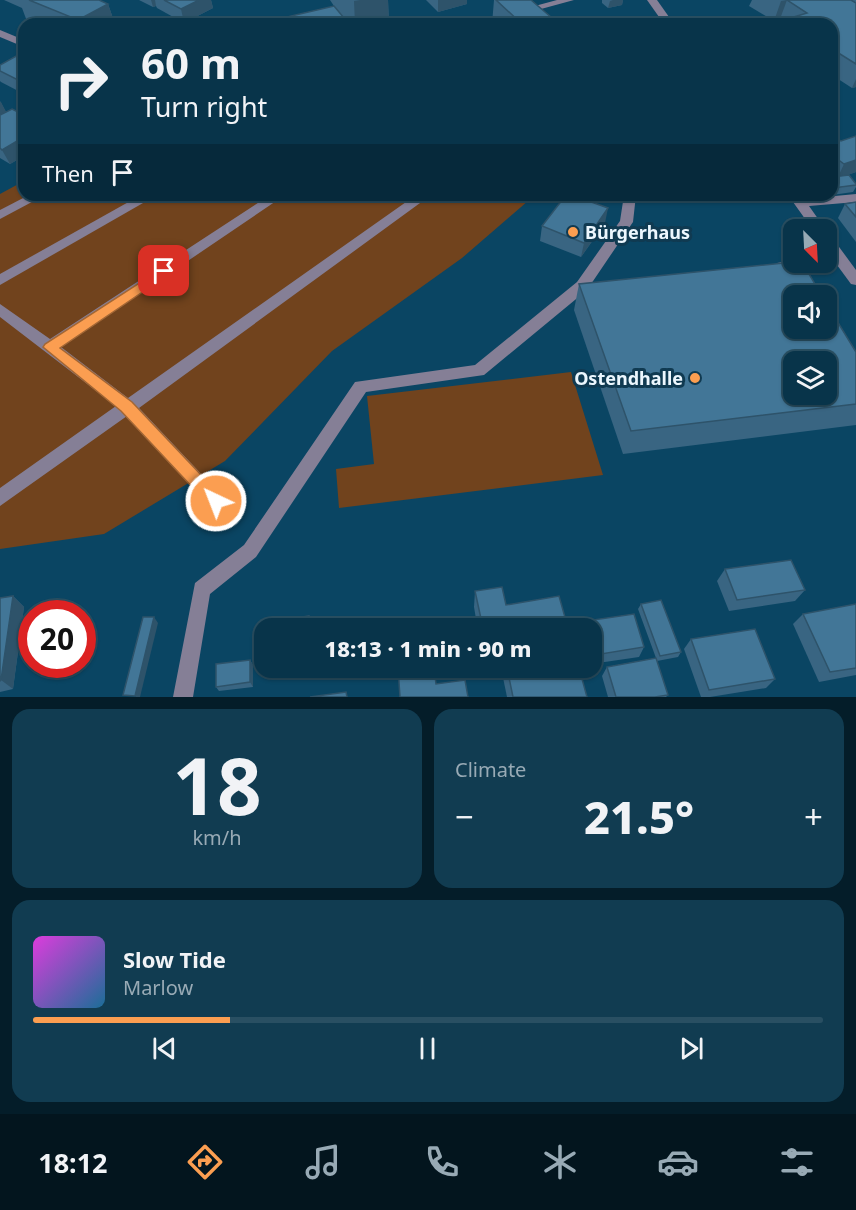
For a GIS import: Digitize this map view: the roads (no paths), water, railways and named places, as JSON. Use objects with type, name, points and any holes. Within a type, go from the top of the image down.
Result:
[{"type":"street","points":[[498,18],[569,0]]},
{"type":"street","points":[[652,0],[665,18]]},
{"type":"street","points":[[0,33],[18,41]]},
{"type":"street","points":[[838,198],[856,198]]},
{"type":"street","points":[[0,215],[27,201]]},
{"type":"street","points":[[0,280],[140,201]]},
{"type":"street","points":[[50,347],[270,201]]},
{"type":"street","points":[[0,498],[417,201]]},
{"type":"street","points":[[183,697],[202,589],[250,551],[361,386],[479,371],[582,286],[626,222],[629,201]]},
{"type":"street","points":[[798,201],[812,219]]},
{"type":"street","points":[[837,253],[856,280]]},
{"type":"street","points":[[837,260],[842,260]]},
{"type":"street","points":[[768,267],[783,265]]},
{"type":"street","points":[[582,286],[605,283]]},
{"type":"street","points":[[0,309],[127,406],[216,501]]},
{"type":"place","name":"Bürgerhaus","points":[[573,232]]},
{"type":"place","name":"Ostendhalle","points":[[695,378]]}]
